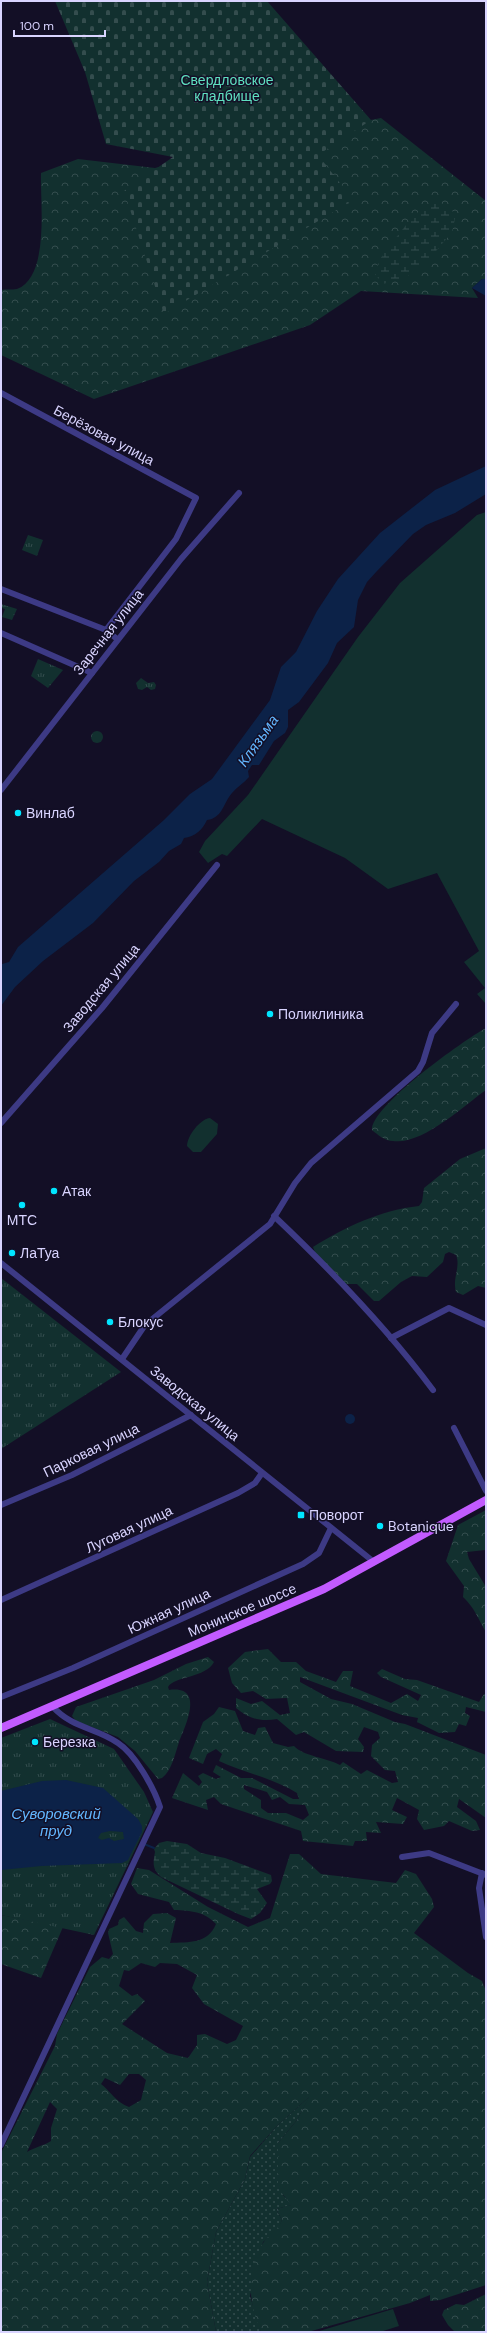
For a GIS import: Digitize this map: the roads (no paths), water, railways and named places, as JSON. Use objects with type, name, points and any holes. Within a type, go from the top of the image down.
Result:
[{"type":"main road","name":"Монинское шоссе","points":[[1,1728],[324,1589],[486,1500]]},
{"type":"street","name":"Берёзовая улица","points":[[1,393],[196,498],[176,539],[106,630]]},
{"type":"street","name":"Заречная улица","points":[[1,790],[117,639],[186,553],[239,493]]},
{"type":"street","points":[[1,589],[106,630],[117,639]]},
{"type":"street","points":[[1,633],[34,646],[92,673]]},
{"type":"street","name":"Заводская улица","points":[[1,1123],[102,1008],[217,866]]},
{"type":"street","points":[[122,1359],[145,1325],[270,1224],[295,1183],[311,1163],[418,1071],[423,1062],[432,1033],[456,1004]]},
{"type":"street","points":[[274,1216],[302,1243],[391,1338],[433,1390]]},
{"type":"street","name":"Заводская улица","points":[[1,1263],[374,1562]]},
{"type":"street","points":[[391,1338],[449,1308],[486,1325]]},
{"type":"street","name":"Парковая улица","points":[[1,1505],[72,1475],[191,1415]]},
{"type":"street","points":[[454,1428],[486,1491]]},
{"type":"street","name":"Луговая улица","points":[[1,1600],[238,1493],[255,1483],[262,1473]]},
{"type":"street","name":"Южная улица","points":[[1,1697],[73,1668],[302,1564],[319,1554],[331,1528]]},
{"type":"street","points":[[1,2144],[160,1807],[148,1782],[129,1753],[119,1743],[67,1721],[52,1706]]},
{"type":"street","points":[[402,1857],[429,1853],[484,1874],[479,1888],[486,1937]]},
{"type":"water","points":[[482,279],[486,279],[486,296],[472,288]]},
{"type":"water","name":"Клязьма","points":[[486,466],[486,494],[455,513],[426,525],[413,534],[367,582],[358,600],[354,627],[337,643],[328,663],[299,702],[288,710],[288,727],[285,733],[274,741],[259,765],[252,765],[248,771],[249,777],[232,793],[220,813],[212,819],[207,820],[201,829],[195,834],[184,838],[181,844],[169,851],[159,862],[134,881],[93,923],[43,961],[15,987],[1,1006],[2,964],[9,962],[18,947],[164,820],[190,794],[212,779],[270,700],[281,667],[296,652],[317,611],[338,579],[380,533],[435,490]]},
{"type":"water","points":[[350,1414],[355,1419],[350,1424],[345,1419]]},
{"type":"water","name":"Суворовский пруд","points":[[66,1780],[103,1788],[138,1819],[142,1826],[142,1832],[128,1860],[122,1863],[41,1866],[1,1870],[1,1791],[42,1781]],"holes":[[[110,1831],[123,1832],[124,1839],[114,1841],[109,1838],[102,1840],[98,1838],[101,1833]]]},
{"type":"waterway","points":[[144,1844],[154,1848]]},
{"type":"place","name":"Винлаб","points":[[18,813]]},
{"type":"place","name":"Поликлиника","points":[[270,1014]]},
{"type":"place","name":"Атак","points":[[54,1191]]},
{"type":"place","name":"МТС","points":[[22,1205]]},
{"type":"place","name":"ЛаТуа","points":[[12,1253]]},
{"type":"place","name":"Блокус","points":[[110,1322]]},
{"type":"place","name":"Поворот","points":[[301,1515]]},
{"type":"place","name":"Botanique","points":[[380,1526]]},
{"type":"place","name":"Березка","points":[[35,1742]]},
{"type":"park label","name":"Свердловское кладбище","points":[[227,88]]}]
